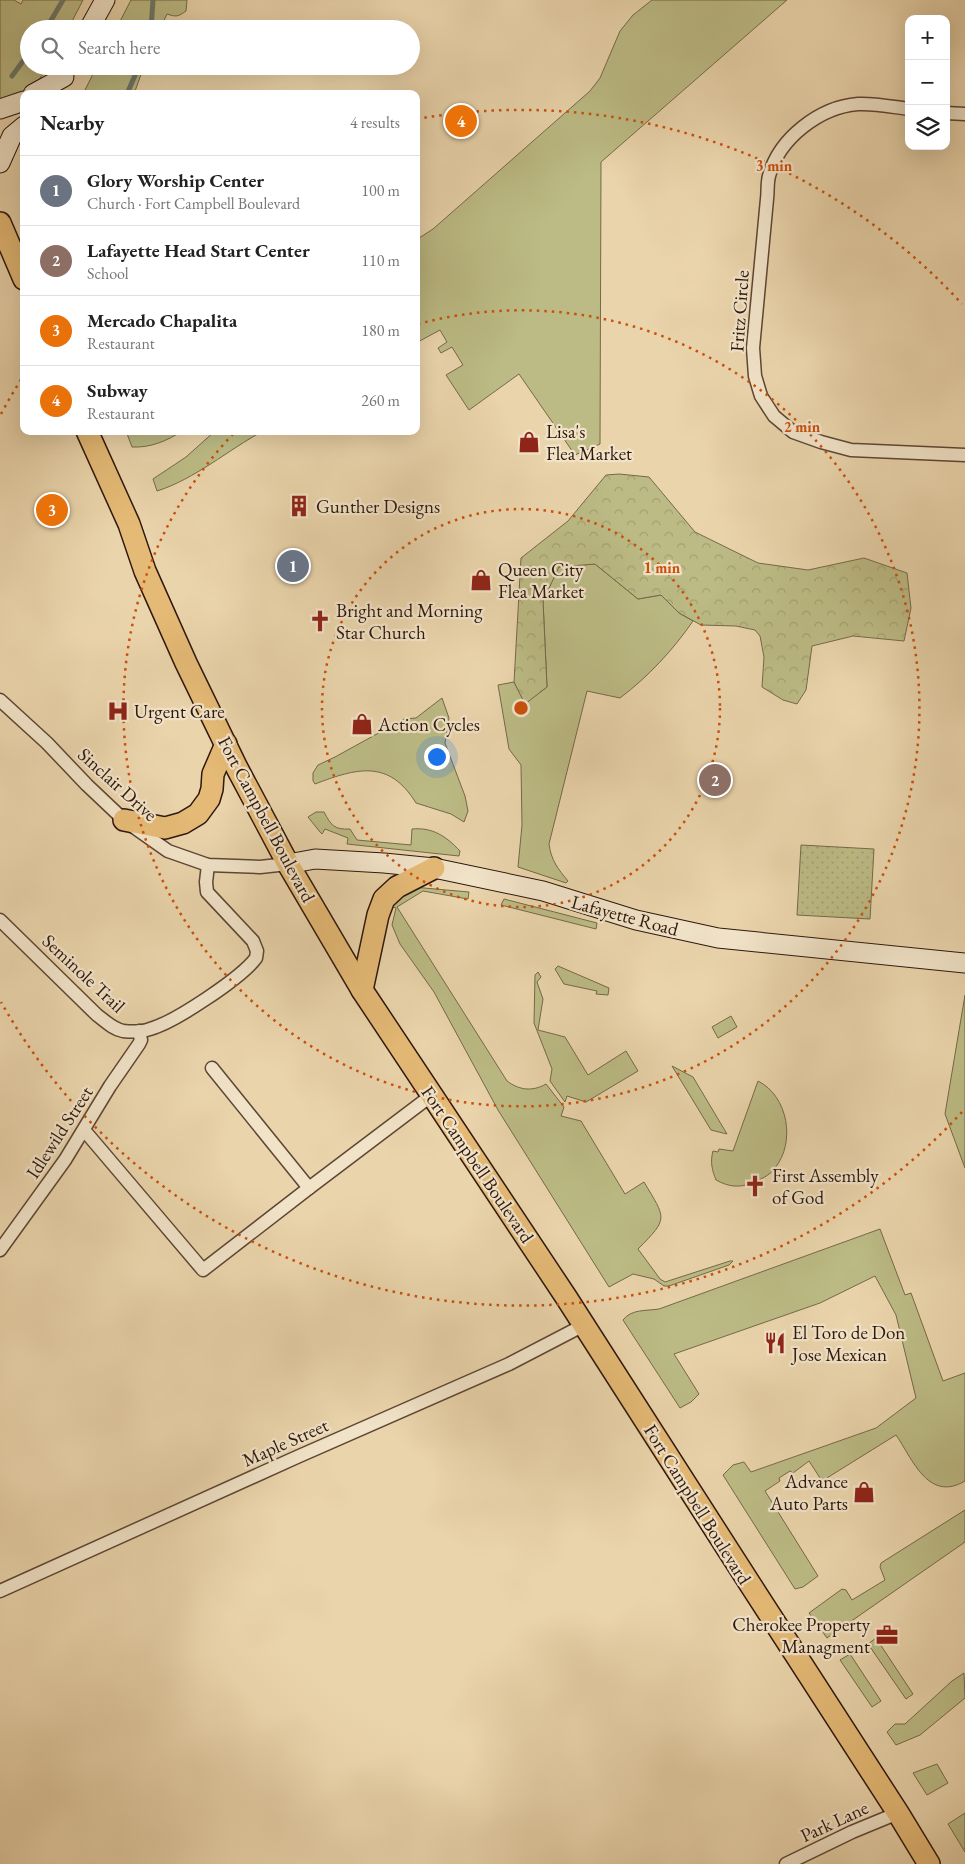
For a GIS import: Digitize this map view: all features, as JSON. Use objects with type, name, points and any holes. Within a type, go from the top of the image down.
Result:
[{"type":"highway","points":[[0,223],[20,270]]},
{"type":"highway","name":"Fort Campbell Boulevard","points":[[89,435],[129,524],[145,570],[182,655],[267,827],[362,990],[584,1325],[929,1864]]},
{"type":"highway","points":[[124,820],[165,828],[183,823],[198,814],[209,799],[213,774],[226,744]]},
{"type":"highway","points":[[362,990],[378,915],[384,899],[397,887],[434,868]]},
{"type":"main road","points":[[95,20],[105,0]]},
{"type":"main road","points":[[39,90],[62,75]]},
{"type":"main road","points":[[56,90],[65,75]]},
{"type":"main road","points":[[0,109],[20,102]]},
{"type":"main road","points":[[0,163],[12,136],[20,129]]},
{"type":"main road","name":"Lafayette Road","points":[[288,864],[314,859],[434,868],[543,892],[636,920],[718,938],[965,963]]},
{"type":"street","name":"Fritz Circle","points":[[905,109],[860,104],[827,111],[812,120],[801,130],[786,145],[777,159],[769,176],[753,348],[755,376],[761,396],[774,416],[793,432],[813,440],[851,450],[965,455]]},
{"type":"street","points":[[950,113],[965,114]]},
{"type":"street","name":"Sinclair Drive","points":[[0,700],[47,743],[87,786],[124,820],[168,851],[208,865],[260,867],[288,864]]},
{"type":"street","name":"Seminole Trail","points":[[0,920],[97,1015],[117,1029],[124,1031],[151,1029],[194,1006],[239,974],[256,958],[257,951],[253,941],[206,892],[208,865]]},
{"type":"street","name":"Idlewild Street","points":[[0,1250],[65,1160],[110,1086],[139,1044],[141,1040],[139,1031]]},
{"type":"street","points":[[212,1068],[309,1188]]},
{"type":"street","points":[[84,1130],[203,1270],[432,1095]]},
{"type":"street","name":"Maple Street","points":[[0,1591],[509,1364],[584,1325]]},
{"type":"street","name":"Park Lane","points":[[786,1864],[852,1832],[898,1813]]},
{"type":"green space","points":[[0,0],[14,0],[21,4],[23,0],[83,0],[73,20],[20,20],[20,75],[42,75],[29,90],[20,90],[20,95],[0,102]]},
{"type":"green space","points":[[131,0],[187,0],[186,11],[177,16],[167,14],[164,20],[121,20]]},
{"type":"green space","points":[[652,0],[787,0],[601,162],[600,444],[575,455],[519,374],[469,410],[446,375],[463,365],[452,347],[441,353],[438,348],[447,342],[440,330],[420,341],[420,237],[433,229],[590,91],[600,78],[620,31],[633,15]]},
{"type":"green space","points":[[92,75],[141,75],[135,90],[85,90]]},
{"type":"green space","points":[[128,435],[175,435],[158,443],[132,447]]},
{"type":"green space","points":[[211,435],[256,435],[198,472],[157,491],[153,479],[186,457]]},
{"type":"green space","points":[[619,474],[649,477],[695,532],[758,563],[808,570],[864,558],[907,573],[911,608],[904,641],[853,636],[812,646],[806,690],[797,704],[783,700],[762,687],[764,657],[760,636],[755,630],[736,626],[701,625],[679,613],[661,595],[638,599],[595,564],[559,567],[543,601],[547,687],[525,704],[514,682],[521,558],[568,521],[606,475]]},
{"type":"green space","points":[[595,564],[638,599],[661,595],[679,613],[693,621],[659,662],[620,698],[587,691],[549,844],[551,855],[568,881],[566,883],[518,867],[522,825],[521,765],[509,749],[498,685],[514,682],[525,703],[547,687],[543,601],[558,567]]},
{"type":"green space","points":[[442,698],[449,718],[445,743],[465,796],[468,811],[464,822],[451,814],[416,803],[406,789],[395,779],[383,773],[358,771],[315,784],[313,781],[313,773],[318,765],[404,719],[416,718]]},
{"type":"green space","points":[[316,812],[324,812],[331,823],[340,829],[350,829],[357,840],[411,845],[412,829],[426,829],[444,837],[455,846],[460,851],[459,856],[347,844],[348,838],[325,829],[322,834],[320,832],[308,817]]},
{"type":"green space","points":[[801,845],[874,849],[870,919],[797,915]]},
{"type":"green space","points":[[413,887],[469,892],[468,899],[423,891],[397,907],[507,1081],[526,1089],[541,1087],[546,1084],[564,1107],[561,1116],[581,1121],[625,1194],[644,1182],[657,1204],[661,1218],[655,1231],[638,1249],[660,1279],[665,1282],[733,1261],[729,1265],[669,1286],[664,1286],[654,1279],[633,1274],[609,1287],[498,1110],[434,992],[400,944],[392,925],[396,908],[390,906]]},
{"type":"green space","points":[[504,899],[597,923],[596,929],[501,905]]},
{"type":"green space","points":[[558,966],[609,988],[608,995],[596,994],[597,991],[564,984],[555,969]]},
{"type":"green space","points":[[538,972],[541,977],[537,982],[543,999],[538,1030],[565,1037],[588,1075],[626,1051],[638,1071],[586,1102],[567,1096],[565,1102],[550,1081],[552,1069],[534,1023],[535,975]]},
{"type":"green space","points":[[965,995],[965,1168],[945,1114]]},
{"type":"green space","points":[[731,1016],[737,1027],[718,1038],[712,1027]]},
{"type":"green space","points":[[672,1066],[693,1077],[727,1134],[711,1130]]},
{"type":"green space","points":[[758,1081],[776,1097],[786,1120],[787,1133],[782,1157],[773,1171],[762,1179],[743,1186],[725,1184],[716,1180],[712,1162],[713,1151],[718,1152],[719,1149],[733,1151]]},
{"type":"green space","points":[[880,1229],[905,1295],[911,1293],[943,1381],[965,1373],[965,1481],[952,1486],[941,1486],[931,1482],[915,1465],[896,1435],[822,1481],[809,1461],[793,1473],[790,1471],[779,1478],[780,1481],[765,1491],[818,1576],[803,1587],[795,1589],[723,1475],[733,1465],[744,1462],[751,1472],[876,1428],[916,1398],[896,1315],[875,1276],[820,1303],[674,1354],[699,1394],[691,1402],[680,1408],[623,1320],[634,1312],[659,1309]]},
{"type":"green space","points":[[965,1510],[965,1542],[827,1638],[809,1613],[842,1589],[846,1590],[852,1600],[885,1580],[880,1567],[881,1563]]},
{"type":"green space","points":[[876,1638],[913,1694],[906,1699],[868,1644]]},
{"type":"green space","points":[[850,1654],[881,1701],[872,1707],[840,1660]]},
{"type":"green space","points":[[964,1673],[965,1698],[920,1735],[896,1745],[887,1732],[895,1724],[905,1724],[952,1681]]},
{"type":"green space","points":[[937,1764],[948,1783],[927,1795],[913,1773]]},
{"type":"green space","points":[[965,1813],[965,1852],[948,1824]]},
{"type":"waterway","points":[[51,20],[63,0]]},
{"type":"waterway","points":[[152,20],[153,0]]},
{"type":"waterway","points":[[12,76],[20,65]]},
{"type":"waterway","points":[[129,90],[135,75]]},
{"type":"place","name":"Subway","points":[[461,121]]},
{"type":"place","name":"Lisa's Flea Market","points":[[529,442]]},
{"type":"place","name":"Gunther Designs","points":[[299,506]]},
{"type":"place","name":"Mercado Chapalita","points":[[52,510]]},
{"type":"place","name":"Glory Worship Center","points":[[293,566]]},
{"type":"place","name":"Queen City Flea Market","points":[[481,580]]},
{"type":"place","name":"Bright and Morning Star Church","points":[[320,621]]},
{"type":"place","name":"Urgent Care","points":[[118,711]]},
{"type":"place","name":"Action Cycles","points":[[362,724]]},
{"type":"place","name":"Lafayette Head Start Center","points":[[715,780]]},
{"type":"place","name":"First Assembly of God","points":[[755,1186]]},
{"type":"place","name":"El Toro de Don Jose Mexican","points":[[775,1343]]},
{"type":"place","name":"Advance Auto Parts","points":[[864,1492]]},
{"type":"place","name":"Cherokee Property Managment","points":[[887,1635]]}]
